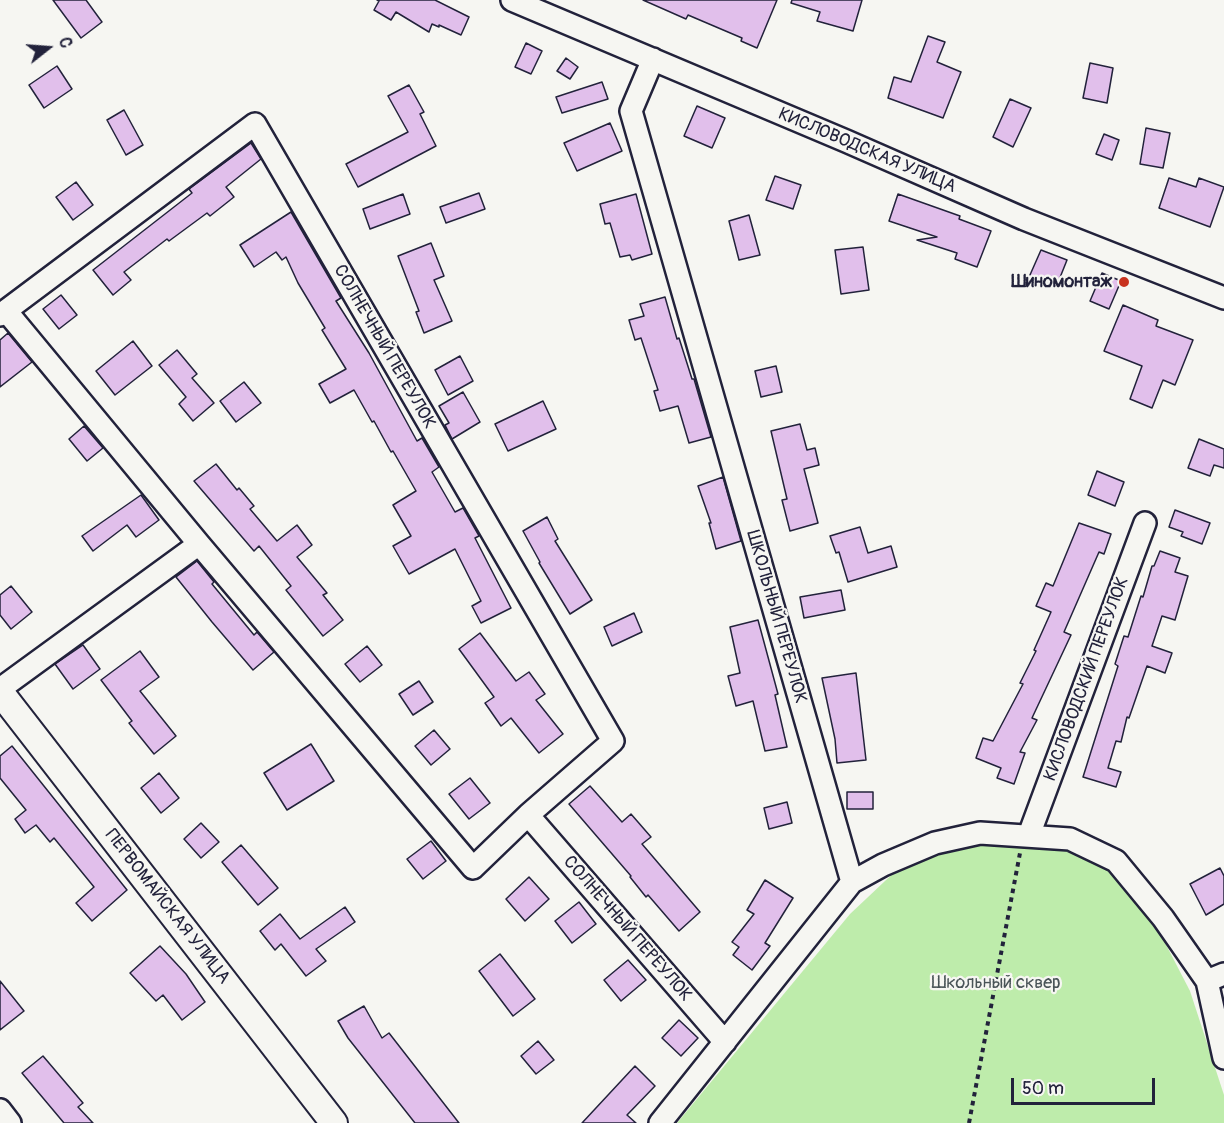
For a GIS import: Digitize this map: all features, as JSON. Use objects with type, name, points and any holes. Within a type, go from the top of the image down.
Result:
[{"type":"main road","name":"ПЕРВОМАЙСКАЯ УЛИЦА","points":[[0,690],[334,1123]]},
{"type":"street","name":"КИСЛОВОДСКАЯ УЛИЦА","points":[[512,0],[653,58],[1024,219],[1224,298]]},
{"type":"street","name":"ШКОЛЬНЫЙ ПЕРЕУЛОК","points":[[653,58],[631,111],[852,882]]},
{"type":"street","name":"СОЛНЕЧНЫЙ ПЕРЕУЛОК","points":[[255,124],[613,741],[528,815],[473,868],[3,314],[255,124]]},
{"type":"street","name":"КИСЛОВОДСКИЙ ПЕРЕУЛОК","points":[[1025,834],[1145,523]]},
{"type":"street","points":[[0,690],[199,544]]},
{"type":"street","name":"СОЛНЕЧНЫЙ ПЕРЕУЛОК","points":[[528,815],[725,1042]]},
{"type":"street","points":[[660,1123],[852,882],[883,865],[935,843],[980,832],[1070,839],[1116,861],[1216,977],[1224,1058]]},
{"type":"street","points":[[0,1110],[10,1123]]},
{"type":"path","points":[[969,1122],[1025,834]]},
{"type":"green space","name":"Школьный сквер","points":[[983,841],[1031,842],[1084,855],[1117,870],[1146,906],[1190,991],[1224,1095],[1224,1123],[677,1123],[850,914],[902,865],[933,853]]},
{"type":"building","points":[[53,0],[86,0],[102,22],[81,38]]},
{"type":"building","points":[[377,0],[435,0],[469,17],[461,35],[432,24],[429,32],[396,12],[391,20],[374,10],[379,1]]},
{"type":"building","points":[[643,0],[777,0],[757,48],[741,41],[742,38],[688,15],[686,19]]},
{"type":"building","points":[[792,0],[862,0],[853,31],[817,21],[820,12],[791,3]]},
{"type":"building","points":[[928,36],[945,42],[937,62],[961,72],[943,118],[888,98],[894,77],[911,82]]},
{"type":"building","points":[[526,43],[542,51],[531,74],[515,67]]},
{"type":"building","points":[[566,58],[578,67],[570,79],[557,71]]},
{"type":"building","points":[[1090,63],[1113,68],[1107,103],[1083,98]]},
{"type":"building","points":[[57,66],[72,89],[44,108],[29,85]]},
{"type":"building","points":[[602,82],[608,99],[562,113],[556,97]]},
{"type":"building","points":[[409,85],[424,112],[420,114],[436,146],[358,187],[346,164],[408,132],[388,96]]},
{"type":"building","points":[[1010,99],[1031,108],[1013,147],[993,137]]},
{"type":"building","points":[[697,106],[725,118],[712,148],[684,136]]},
{"type":"building","points":[[124,110],[143,145],[126,155],[107,120]]},
{"type":"building","points":[[610,123],[622,151],[577,171],[564,143]]},
{"type":"building","points":[[1146,128],[1170,133],[1163,168],[1140,164]]},
{"type":"building","points":[[1104,134],[1119,140],[1112,160],[1096,154]]},
{"type":"building","points":[[251,143],[261,159],[226,187],[234,197],[210,216],[207,213],[169,241],[167,239],[124,272],[131,280],[113,295],[93,270],[192,193],[189,189]]},
{"type":"building","points":[[775,176],[801,185],[793,209],[766,200]]},
{"type":"building","points":[[1169,178],[1196,187],[1199,178],[1224,187],[1210,227],[1159,208]]},
{"type":"building","points":[[76,182],[93,205],[73,220],[56,197]]},
{"type":"building","points":[[479,193],[485,209],[446,223],[440,207]]},
{"type":"building","points":[[403,194],[410,214],[370,229],[363,209]]},
{"type":"building","points":[[636,194],[652,254],[632,260],[630,255],[620,257],[610,223],[605,224],[600,204]]},
{"type":"building","points":[[898,194],[960,216],[959,219],[991,231],[977,267],[955,259],[957,253],[917,240],[937,237],[889,221]]},
{"type":"building","points":[[291,212],[341,298],[336,301],[369,353],[417,441],[422,438],[439,467],[432,472],[455,512],[463,508],[479,536],[475,538],[511,608],[481,623],[472,606],[481,601],[455,549],[409,574],[393,546],[411,536],[393,505],[416,491],[354,390],[330,403],[319,384],[346,369],[322,330],[325,328],[298,283],[286,257],[282,260],[276,252],[254,267],[240,245]]},
{"type":"building","points":[[749,215],[760,255],[739,260],[729,221]]},
{"type":"building","points":[[431,243],[444,276],[434,280],[452,321],[424,333],[416,312],[419,311],[398,256]]},
{"type":"building","points":[[863,247],[869,290],[841,294],[835,250]]},
{"type":"building","points":[[1041,250],[1067,260],[1057,285],[1049,282],[1026,284]]},
{"type":"building","points":[[1102,273],[1121,281],[1109,309],[1090,301]]},
{"type":"building","points":[[61,295],[77,315],[59,329],[43,309]]},
{"type":"building","points":[[665,297],[677,339],[679,338],[692,379],[694,379],[711,437],[689,443],[678,406],[660,411],[654,391],[658,390],[641,338],[635,340],[629,320],[644,316],[640,304]]},
{"type":"building","points":[[1123,305],[1158,320],[1156,326],[1193,340],[1175,385],[1163,380],[1152,408],[1130,399],[1142,366],[1104,351]]},
{"type":"building","points":[[8,333],[32,362],[0,387],[0,340]]},
{"type":"building","points":[[133,341],[152,366],[115,395],[96,371]]},
{"type":"building","points":[[177,350],[197,374],[192,378],[214,403],[193,421],[179,404],[186,397],[159,365]]},
{"type":"building","points":[[460,356],[473,381],[448,395],[435,370]]},
{"type":"building","points":[[776,366],[782,392],[761,397],[755,371]]},
{"type":"building","points":[[244,382],[261,403],[236,422],[220,401]]},
{"type":"building","points":[[463,392],[480,422],[452,439],[445,425],[449,423],[439,406]]},
{"type":"building","points":[[543,401],[556,429],[508,451],[495,424]]},
{"type":"building","points":[[800,424],[807,450],[815,448],[819,465],[804,469],[818,523],[790,531],[782,500],[787,499],[771,431]]},
{"type":"building","points":[[84,426],[103,448],[87,461],[69,439]]},
{"type":"building","points":[[1199,439],[1224,449],[1224,468],[1214,465],[1210,476],[1188,468]]},
{"type":"building","points":[[216,464],[237,490],[239,488],[254,506],[250,509],[277,541],[297,525],[312,545],[297,557],[327,593],[323,595],[343,620],[323,636],[286,590],[291,586],[259,546],[254,551],[194,481]]},
{"type":"building","points":[[1097,471],[1124,482],[1115,506],[1088,495]]},
{"type":"building","points":[[723,477],[741,541],[716,549],[709,523],[711,523],[698,486]]},
{"type":"building","points":[[141,495],[159,520],[136,537],[127,525],[93,551],[82,536]]},
{"type":"building","points":[[1175,510],[1210,523],[1202,544],[1181,536],[1183,532],[1169,527]]},
{"type":"building","points":[[547,517],[558,539],[555,541],[592,600],[570,614],[539,563],[523,531]]},
{"type":"building","points":[[1079,523],[1111,534],[1104,554],[1099,552],[1064,632],[1071,635],[1032,718],[1037,720],[1020,752],[1025,753],[1014,784],[997,778],[1001,768],[976,758],[983,738],[993,741],[1023,684],[1020,683],[1036,651],[1034,650],[1051,612],[1036,606],[1046,583],[1053,586]]},
{"type":"building","points":[[860,527],[868,553],[891,546],[897,567],[848,582],[839,552],[836,553],[830,536]]},
{"type":"building","points":[[1160,551],[1180,558],[1175,572],[1188,576],[1175,620],[1162,616],[1152,646],[1172,653],[1165,673],[1147,666],[1129,718],[1127,717],[1121,742],[1116,741],[1108,768],[1121,772],[1116,787],[1083,777],[1118,666],[1115,664],[1124,636],[1128,637],[1152,566]]},
{"type":"building","points":[[197,561],[214,582],[212,584],[254,635],[257,632],[274,652],[253,670],[176,577]]},
{"type":"building","points":[[11,586],[32,612],[11,629],[0,615],[0,595]]},
{"type":"building","points":[[841,590],[845,610],[804,618],[800,597]]},
{"type":"building","points":[[634,613],[642,632],[612,646],[604,627]]},
{"type":"building","points":[[758,620],[778,694],[775,695],[787,747],[765,751],[753,701],[736,706],[728,676],[740,673],[730,627]]},
{"type":"building","points":[[480,633],[516,681],[529,672],[545,694],[536,700],[563,734],[539,753],[511,718],[501,726],[485,703],[494,697],[459,649]]},
{"type":"building","points":[[83,645],[100,669],[73,689],[55,664]]},
{"type":"building","points":[[367,646],[382,665],[360,682],[345,664]]},
{"type":"building","points":[[140,651],[159,677],[140,691],[176,736],[154,754],[129,723],[132,721],[101,680]]},
{"type":"building","points":[[856,673],[866,760],[837,763],[835,739],[822,678]]},
{"type":"building","points":[[419,681],[433,702],[413,715],[399,694]]},
{"type":"building","points":[[434,730],[450,749],[431,765],[415,746]]},
{"type":"building","points":[[311,744],[334,781],[287,810],[264,773]]},
{"type":"building","points":[[12,746],[127,890],[92,921],[76,903],[94,887],[54,838],[50,842],[36,825],[25,833],[15,819],[26,810],[0,778],[0,756]]},
{"type":"building","points":[[159,773],[179,798],[161,813],[141,788]]},
{"type":"building","points":[[470,778],[490,803],[469,819],[449,794]]},
{"type":"building","points":[[590,786],[622,822],[631,814],[651,837],[642,844],[700,912],[679,931],[648,895],[646,897],[631,876],[569,804]]},
{"type":"building","points":[[847,792],[873,792],[873,809],[847,809]]},
{"type":"building","points":[[787,802],[792,823],[769,829],[764,808]]},
{"type":"building","points":[[201,823],[219,842],[201,858],[184,839]]},
{"type":"building","points":[[431,841],[446,861],[423,879],[407,859]]},
{"type":"building","points":[[241,845],[278,888],[258,905],[222,862]]},
{"type":"building","points":[[1220,868],[1224,876],[1224,904],[1206,915],[1190,884]]},
{"type":"building","points":[[529,877],[549,899],[525,921],[506,899]]},
{"type":"building","points":[[765,880],[793,898],[765,943],[770,946],[752,970],[733,955],[739,947],[732,942],[754,914],[747,910]]},
{"type":"building","points":[[579,902],[596,924],[572,943],[555,921]]},
{"type":"building","points":[[345,907],[355,922],[316,949],[326,961],[306,976],[281,944],[275,950],[260,931],[280,914],[300,939]]},
{"type":"building","points":[[160,946],[186,974],[205,1002],[182,1020],[163,995],[156,1001],[130,973]]},
{"type":"building","points":[[500,954],[535,999],[513,1016],[479,971]]},
{"type":"building","points":[[628,960],[646,980],[621,1001],[604,980]]},
{"type":"building","points":[[0,981],[24,1011],[0,1030]]},
{"type":"building","points":[[364,1006],[382,1038],[389,1033],[459,1123],[415,1123],[348,1038],[338,1021]]},
{"type":"building","points":[[679,1020],[698,1038],[681,1056],[662,1038]]},
{"type":"building","points":[[538,1041],[554,1060],[536,1074],[521,1056]]},
{"type":"building","points":[[43,1056],[83,1103],[78,1107],[93,1123],[64,1123],[22,1073]]},
{"type":"building","points":[[635,1066],[655,1086],[627,1115],[636,1123],[582,1123]]},
{"type":"place","name":"Шиномонтаж","points":[[1124,282]]}]
